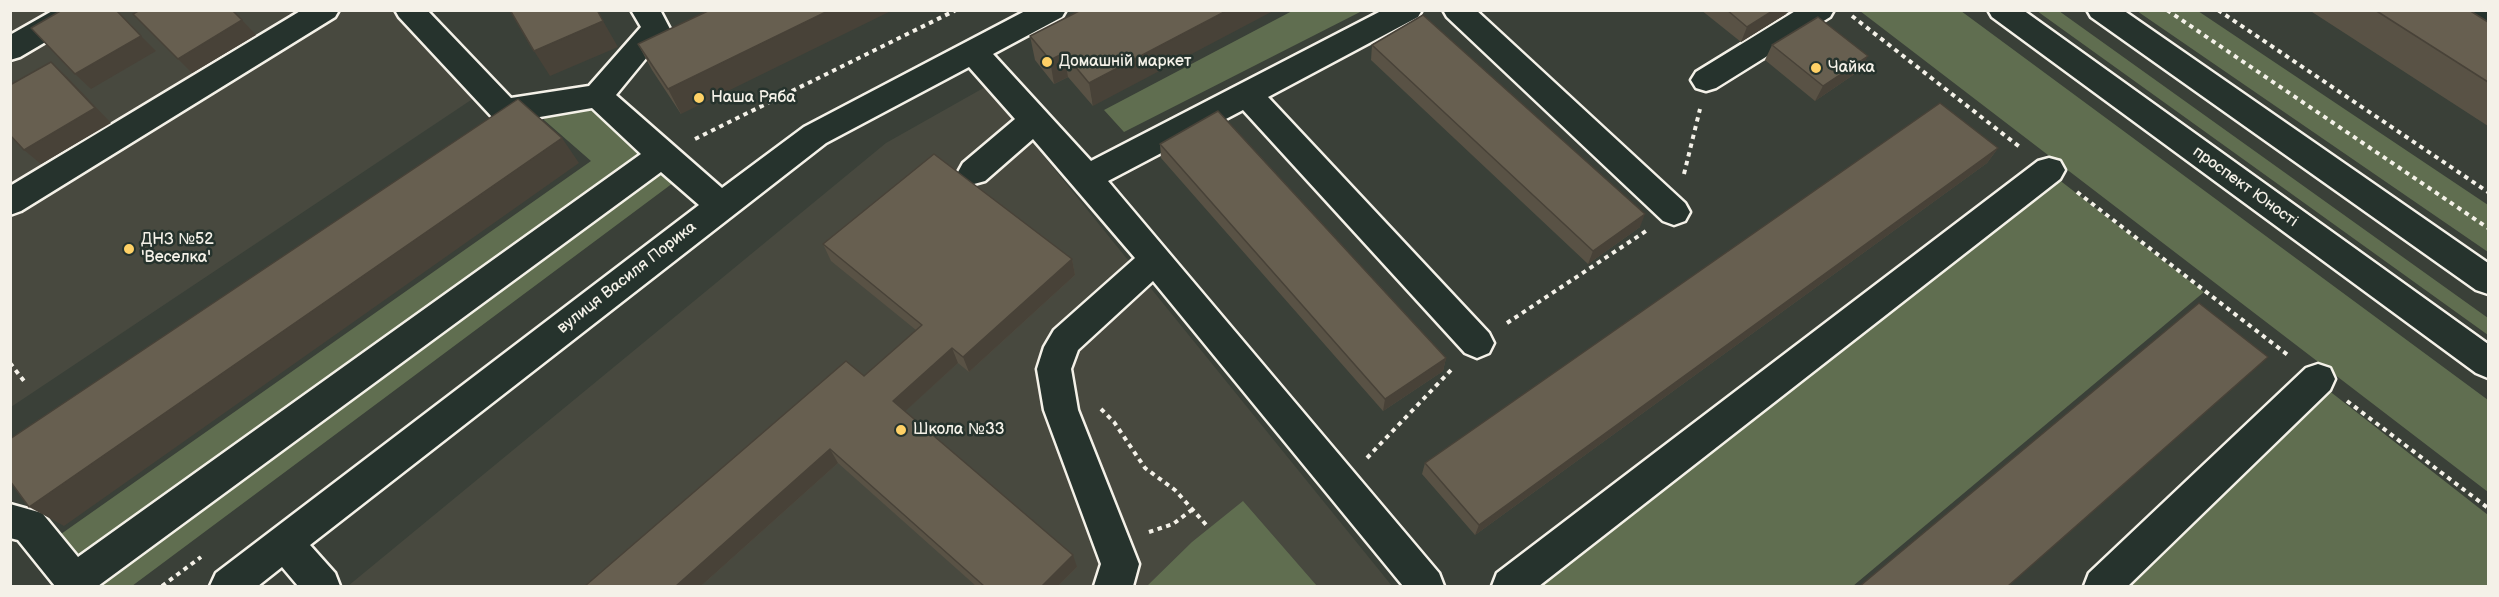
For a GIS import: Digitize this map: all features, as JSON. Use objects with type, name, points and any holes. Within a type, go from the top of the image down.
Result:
[{"type":"main road","points":[[10,49],[78,10]]},
{"type":"main road","points":[[10,202],[325,10]]},
{"type":"main road","points":[[409,10],[505,111],[598,96],[656,29],[645,10]]},
{"type":"main road","name":"вулиця Василя Порика","points":[[229,586],[815,135],[1052,10]]},
{"type":"main road","points":[[1087,178],[1408,10]]},
{"type":"main road","points":[[1457,10],[1674,212]]},
{"type":"main road","points":[[1706,80],[1820,10]]},
{"type":"main road","name":"проспект Юності","points":[[2002,10],[2488,363]]},
{"type":"main road","points":[[2101,10],[2488,280]]},
{"type":"main road","points":[[2473,10],[2488,21]]},
{"type":"main road","points":[[972,51],[1087,178],[1426,586]]},
{"type":"main road","points":[[1247,94],[1477,343]]},
{"type":"main road","points":[[598,96],[721,206]]},
{"type":"main road","points":[[974,172],[1035,120]]},
{"type":"main road","points":[[10,521],[29,525],[76,584],[662,155]]},
{"type":"main road","points":[[1510,586],[2049,170]]},
{"type":"main road","points":[[1114,570],[1061,410],[1054,369],[1061,347],[1155,260]]},
{"type":"main road","points":[[2102,586],[2318,379]]},
{"type":"main road","points":[[285,543],[322,586]]},
{"type":"path","points":[[662,155],[956,10]]},
{"type":"path","points":[[1844,10],[2318,379],[2488,508]]},
{"type":"path","points":[[2167,10],[2488,228]]},
{"type":"path","points":[[2218,10],[2488,192]]},
{"type":"path","points":[[1342,485],[1477,343],[1674,212],[1706,80]]},
{"type":"path","points":[[10,363],[24,381]]},
{"type":"path","points":[[1061,410],[1082,403],[1102,410],[1114,422],[1145,468],[1175,490],[1209,528]]},
{"type":"path","points":[[1114,570],[1150,531],[1173,524],[1192,509]]},
{"type":"shaded area","name":"ДНЗ №52 'Веселка'","points":[[11,11],[429,11],[495,84],[11,407]]},
{"type":"shaded area","name":"Школа №33","points":[[987,86],[1392,586],[348,586],[886,143]]},
{"type":"green space","points":[[1294,10],[1362,11],[1124,132],[1104,110]]},
{"type":"green space","points":[[1860,11],[1961,11],[2488,400],[2488,492]]},
{"type":"green space","points":[[2037,11],[2059,11],[2488,318],[2488,335]]},
{"type":"green space","points":[[2137,11],[2198,11],[2488,205],[2488,252]]},
{"type":"green space","points":[[594,105],[673,183],[132,586],[105,586],[61,534],[591,161],[544,120],[546,111]]},
{"type":"green space","points":[[2049,172],[2204,292],[1853,586],[1516,586]]},
{"type":"green space","points":[[2323,386],[2488,515],[2488,586],[2119,586]]},
{"type":"green space","points":[[1243,501],[1317,586],[1147,586],[1192,542]]},
{"type":"building","points":[[62,10],[116,10],[141,36],[75,74],[31,28]]},
{"type":"building","points":[[140,10],[232,10],[242,20],[178,59],[133,14]]},
{"type":"building","points":[[510,10],[597,10],[603,21],[534,51]]},
{"type":"building","points":[[710,10],[830,10],[668,89],[638,44]]},
{"type":"building","points":[[1081,10],[1228,10],[1089,83],[1064,53],[1050,60],[1030,36]]},
{"type":"building","points":[[1727,10],[1774,10],[1747,27]]},
{"type":"building","points":[[2375,10],[2469,10],[2488,22],[2488,82]]},
{"type":"building","points":[[1423,15],[1645,214],[1593,251],[1372,45]]},
{"type":"building","points":[[1818,17],[1868,56],[1823,86],[1772,45]]},
{"type":"building","points":[[51,62],[95,108],[24,150],[10,135],[10,85]]},
{"type":"building","points":[[518,99],[562,138],[29,507],[10,481],[10,439]]},
{"type":"building","points":[[1940,103],[1998,148],[1479,525],[1425,463]]},
{"type":"building","points":[[1218,111],[1446,358],[1385,399],[1160,144]]},
{"type":"building","points":[[934,154],[1072,259],[963,357],[952,348],[893,401],[1073,555],[1042,586],[984,586],[830,449],[676,586],[585,586],[846,361],[864,376],[922,325],[823,244]]},
{"type":"building","points":[[2199,303],[2268,357],[2008,586],[1860,586]]},
{"type":"place","name":"Домашній маркет","points":[[1047,62]]},
{"type":"place","name":"Чайка","points":[[1816,68]]},
{"type":"place","name":"Наша Ряба","points":[[699,98]]},
{"type":"place","name":"ДНЗ №52 'Веселка'","points":[[129,249]]},
{"type":"place","name":"Школа №33","points":[[901,430]]}]
